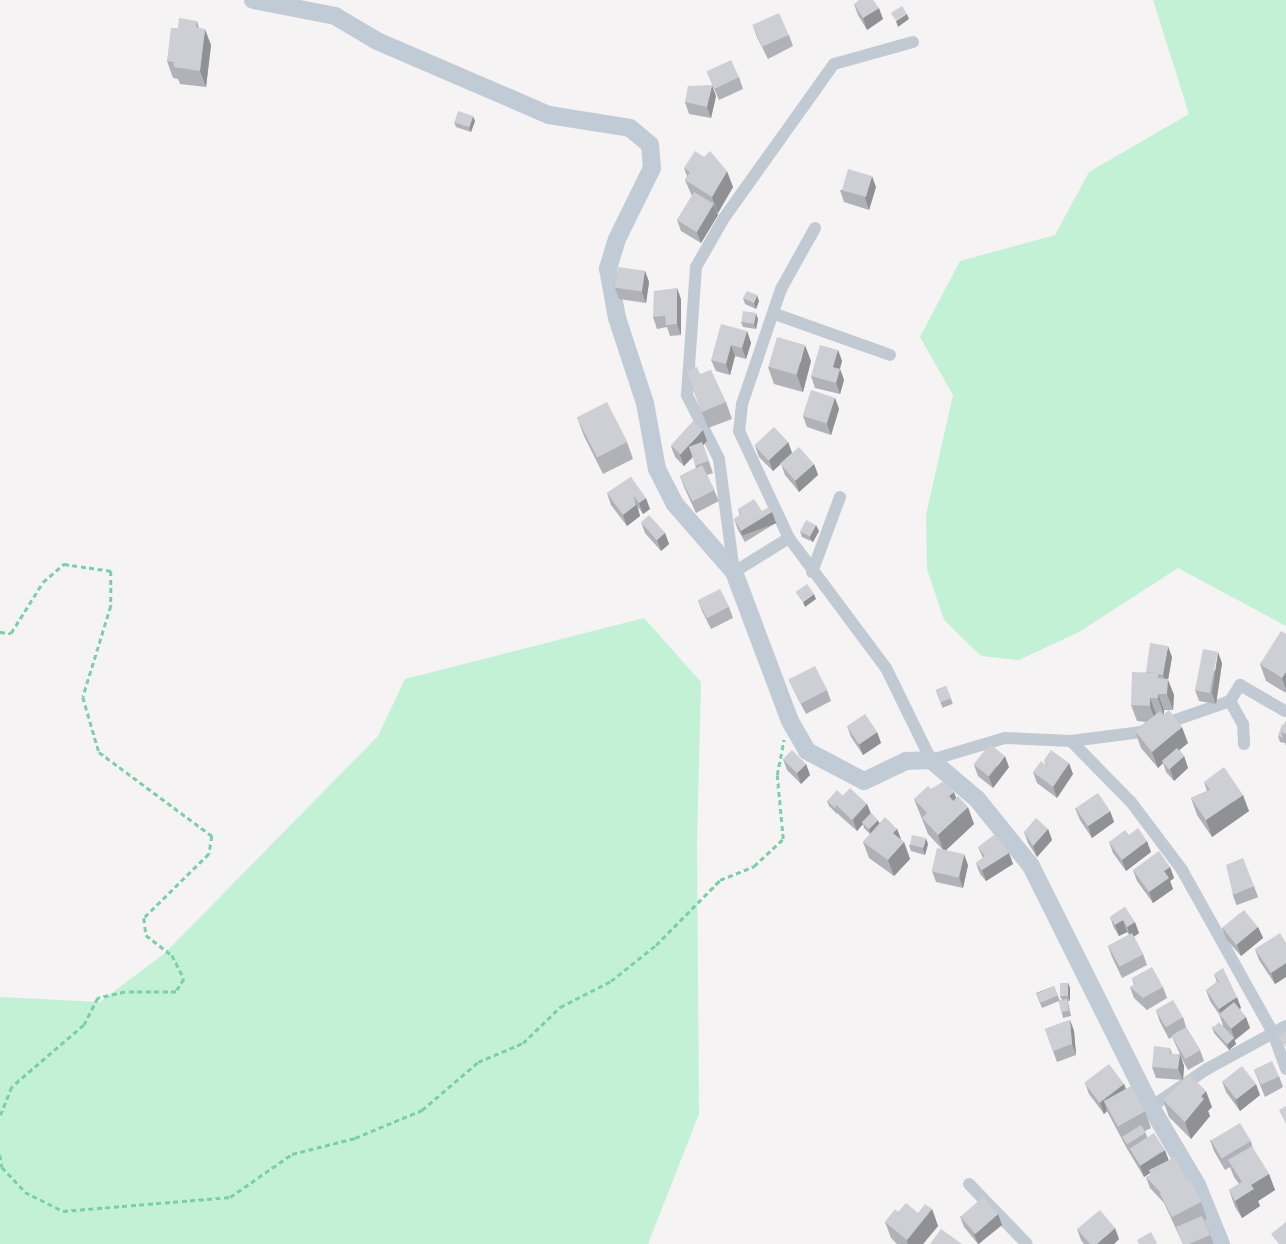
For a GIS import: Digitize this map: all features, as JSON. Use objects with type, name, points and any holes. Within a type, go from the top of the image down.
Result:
[{"type":"street","points":[[253,0],[334,16],[377,41],[549,115],[630,128],[650,145],[652,168],[617,239],[608,269],[617,318],[645,403],[657,469],[674,503],[734,572]]},
{"type":"street","points":[[913,42],[834,64],[724,218],[696,267],[687,395],[719,459],[734,572],[790,720],[807,751],[864,781],[906,761],[931,760],[1005,738],[1071,741],[1141,732],[1230,701],[1240,685],[1285,711]]},
{"type":"street","points":[[815,228],[781,289],[775,314],[742,404],[739,432],[789,538],[886,668],[931,760],[977,799],[1031,866],[1151,1107],[1197,1185],[1222,1244]]},
{"type":"street","points":[[775,314],[890,355]]},
{"type":"street","points":[[812,572],[840,497]]},
{"type":"street","points":[[734,572],[789,538]]},
{"type":"street","points":[[1230,701],[1243,724],[1244,744]]},
{"type":"street","points":[[1071,741],[1131,802],[1182,870],[1273,1033],[1286,1069]]},
{"type":"street","points":[[1151,1107],[1286,1026]]},
{"type":"street","points":[[969,1184],[1027,1244]]},
{"type":"path","points":[[0,632],[11,633],[43,582],[64,564],[111,570],[111,606],[83,697],[99,752],[212,836],[209,854],[144,918],[146,935],[172,955],[184,979],[176,992],[125,992],[98,998],[84,1025],[12,1087],[0,1116]]},
{"type":"path","points":[[0,1155],[2,1167],[25,1192],[62,1211],[230,1197],[292,1154],[355,1138],[422,1110],[478,1062],[523,1043],[559,1007],[611,981],[656,945],[720,880],[754,866],[783,839],[778,775],[790,720]]},
{"type":"green space","points":[[1153,0],[1286,0],[1286,626],[1178,568],[1079,632],[1019,660],[981,656],[944,620],[927,569],[926,515],[953,395],[920,337],[960,261],[1055,235],[1089,172],[1189,114]]},
{"type":"green space","points":[[644,618],[701,682],[697,843],[699,1114],[648,1244],[0,1244],[0,997],[100,1002],[165,953],[378,736],[405,679]]},
{"type":"building","points":[[859,0],[873,0],[879,8],[863,18],[854,4]]},
{"type":"building","points":[[902,6],[907,14],[896,21],[891,13]]},
{"type":"building","points":[[779,13],[789,35],[762,47],[753,25]]},
{"type":"building","points":[[179,18],[197,21],[196,27],[205,29],[200,71],[174,67],[174,62],[167,61],[171,28],[178,28]]},
{"type":"building","points":[[731,60],[739,77],[715,89],[707,71]]},
{"type":"building","points":[[712,85],[707,107],[685,102],[688,86]]},
{"type":"building","points":[[458,111],[473,116],[470,127],[454,122]]},
{"type":"building","points":[[695,151],[704,157],[710,151],[727,171],[712,197],[685,180],[690,172],[684,168]]},
{"type":"building","points":[[848,169],[872,176],[866,197],[842,190]]},
{"type":"building","points":[[694,192],[714,204],[697,232],[677,220]]},
{"type":"building","points":[[618,267],[645,271],[642,292],[615,288]]},
{"type":"building","points":[[677,288],[677,324],[666,325],[665,316],[653,317],[654,291]]},
{"type":"building","points":[[747,291],[757,295],[754,303],[743,298]]},
{"type":"building","points":[[743,311],[756,313],[754,324],[741,322]]},
{"type":"building","points":[[721,324],[747,331],[742,348],[731,345],[726,364],[711,360]]},
{"type":"building","points":[[777,337],[805,345],[796,375],[768,367]]},
{"type":"building","points":[[820,345],[838,350],[833,367],[840,369],[836,383],[811,376]]},
{"type":"building","points":[[697,367],[700,374],[711,370],[726,402],[702,412],[686,371]]},
{"type":"building","points":[[811,390],[835,398],[826,423],[803,416]]},
{"type":"building","points":[[607,402],[627,442],[597,458],[577,417]]},
{"type":"building","points":[[693,421],[703,430],[681,454],[671,446]]},
{"type":"building","points":[[774,427],[788,442],[769,461],[754,445]]},
{"type":"building","points":[[702,442],[709,461],[696,466],[689,447]]},
{"type":"building","points":[[799,447],[814,464],[795,481],[780,463]]},
{"type":"building","points":[[702,465],[715,490],[692,501],[680,476]]},
{"type":"building","points":[[631,477],[646,498],[639,503],[634,496],[636,505],[623,515],[607,493]]},
{"type":"building","points":[[754,499],[762,511],[769,507],[772,512],[741,531],[734,519],[741,514],[738,509]]},
{"type":"building","points":[[649,515],[665,533],[657,540],[641,522]]},
{"type":"building","points":[[806,520],[816,525],[810,537],[800,532]]},
{"type":"building","points":[[807,584],[814,594],[802,602],[796,592]]},
{"type":"building","points":[[720,589],[729,607],[707,618],[698,600]]},
{"type":"building","points":[[1281,631],[1286,634],[1286,672],[1282,678],[1260,664]]},
{"type":"building","points":[[1150,643],[1168,646],[1163,675],[1146,672]]},
{"type":"building","points":[[1203,649],[1218,652],[1210,693],[1195,690]]},
{"type":"building","points":[[815,666],[827,690],[801,704],[788,680]]},
{"type":"building","points":[[1132,672],[1158,673],[1158,678],[1168,679],[1167,694],[1150,698],[1150,706],[1131,705]]},
{"type":"building","points":[[946,686],[951,698],[941,702],[936,690]]},
{"type":"building","points":[[1169,710],[1182,727],[1152,752],[1135,731],[1160,711],[1163,715]]},
{"type":"building","points":[[865,714],[877,732],[859,745],[847,726]]},
{"type":"building","points":[[1286,721],[1286,734],[1281,732]]},
{"type":"building","points":[[1282,724],[1284,725],[1281,732],[1283,738],[1278,736]]},
{"type":"building","points":[[990,744],[1005,756],[988,776],[974,764]]},
{"type":"building","points":[[1177,748],[1184,756],[1169,769],[1162,761]]},
{"type":"building","points":[[792,750],[806,764],[797,773],[783,759]]},
{"type":"building","points":[[1051,750],[1069,763],[1053,787],[1033,772],[1041,761],[1048,767],[1044,760]]},
{"type":"building","points":[[1224,767],[1243,795],[1206,820],[1191,798],[1210,790],[1204,782]]},
{"type":"building","points":[[944,781],[954,792],[949,796],[953,801],[958,796],[968,807],[938,835],[922,818],[927,813],[914,799],[928,786],[931,789]]},
{"type":"building","points":[[850,788],[867,804],[852,820],[835,804]]},
{"type":"building","points":[[837,790],[843,796],[835,804],[835,808],[827,801]]},
{"type":"building","points":[[1098,793],[1110,811],[1088,826],[1076,808]]},
{"type":"building","points":[[871,813],[878,820],[869,829],[862,822]]},
{"type":"building","points":[[885,817],[897,829],[893,833],[904,842],[888,860],[863,842]]},
{"type":"building","points":[[1036,818],[1048,829],[1033,846],[1024,832]]},
{"type":"building","points":[[1138,828],[1147,841],[1122,860],[1109,842],[1125,830],[1129,835]]},
{"type":"building","points":[[995,834],[1009,853],[982,870],[976,863],[985,856],[978,847]]},
{"type":"building","points":[[912,835],[926,838],[924,848],[910,845]]},
{"type":"building","points":[[937,848],[964,854],[959,878],[932,871]]},
{"type":"building","points":[[1159,851],[1170,867],[1164,871],[1169,878],[1149,892],[1133,870]]},
{"type":"building","points":[[1243,858],[1254,886],[1233,895],[1226,865]]},
{"type":"building","points":[[1125,907],[1135,922],[1127,927],[1123,920],[1115,925],[1110,917]]},
{"type":"building","points":[[1244,910],[1258,927],[1236,945],[1222,928]]},
{"type":"building","points":[[1132,933],[1143,954],[1119,967],[1108,946]]},
{"type":"building","points":[[1280,933],[1286,943],[1286,963],[1271,973],[1255,949]]},
{"type":"building","points":[[1152,967],[1163,987],[1143,998],[1130,987],[1135,984],[1132,978]]},
{"type":"building","points":[[1223,968],[1237,997],[1219,1009],[1206,990],[1219,981],[1214,974]]},
{"type":"building","points":[[1060,983],[1068,983],[1068,996],[1060,996]]},
{"type":"building","points":[[1054,986],[1058,995],[1041,1003],[1037,994]]},
{"type":"building","points":[[1067,999],[1069,1011],[1061,1012],[1059,1000]]},
{"type":"building","points":[[1173,1000],[1183,1017],[1166,1027],[1156,1010]]},
{"type":"building","points":[[1234,1002],[1246,1017],[1231,1029],[1219,1014]]},
{"type":"building","points":[[1070,1020],[1072,1044],[1053,1051],[1045,1029]]},
{"type":"building","points":[[1219,1022],[1234,1038],[1227,1044],[1212,1028]]},
{"type":"building","points":[[1186,1027],[1200,1050],[1185,1059],[1171,1036]]},
{"type":"building","points":[[1286,1031],[1286,1047],[1278,1037]]},
{"type":"building","points":[[1154,1046],[1170,1048],[1170,1054],[1180,1054],[1178,1069],[1152,1067]]},
{"type":"building","points":[[1272,1061],[1279,1076],[1261,1085],[1254,1069]]},
{"type":"building","points":[[1109,1064],[1124,1084],[1099,1103],[1084,1083]]},
{"type":"building","points":[[1242,1066],[1256,1084],[1236,1100],[1222,1081]]},
{"type":"building","points":[[1189,1074],[1206,1091],[1201,1096],[1204,1099],[1185,1122],[1163,1100]]},
{"type":"building","points":[[1131,1086],[1145,1111],[1118,1126],[1104,1101]]},
{"type":"building","points":[[1286,1106],[1286,1124],[1279,1110]]},
{"type":"building","points":[[1240,1123],[1251,1141],[1222,1159],[1211,1141]]},
{"type":"building","points":[[1141,1125],[1146,1133],[1127,1144],[1122,1137]]},
{"type":"building","points":[[1154,1133],[1165,1150],[1141,1166],[1130,1149]]},
{"type":"building","points":[[1252,1146],[1269,1174],[1251,1185],[1254,1189],[1235,1201],[1229,1190],[1242,1182],[1228,1160]]},
{"type":"building","points":[[1175,1157],[1186,1180],[1161,1193],[1146,1177],[1151,1175],[1149,1170]]},
{"type":"building","points":[[1189,1178],[1201,1202],[1172,1217],[1160,1193]]},
{"type":"building","points":[[983,1197],[998,1214],[975,1234],[960,1217]]},
{"type":"building","points":[[906,1203],[918,1213],[925,1204],[932,1209],[907,1240],[885,1222],[895,1209],[898,1212]]},
{"type":"building","points":[[1100,1210],[1115,1228],[1097,1244],[1090,1244],[1077,1229]]},
{"type":"building","points":[[1202,1216],[1210,1235],[1183,1244],[1176,1227]]},
{"type":"building","points":[[1286,1222],[1286,1244],[1279,1244],[1271,1234]]},
{"type":"building","points":[[941,1229],[962,1244],[930,1244]]},
{"type":"building","points":[[1151,1232],[1157,1243],[1139,1244],[1137,1240]]}]
